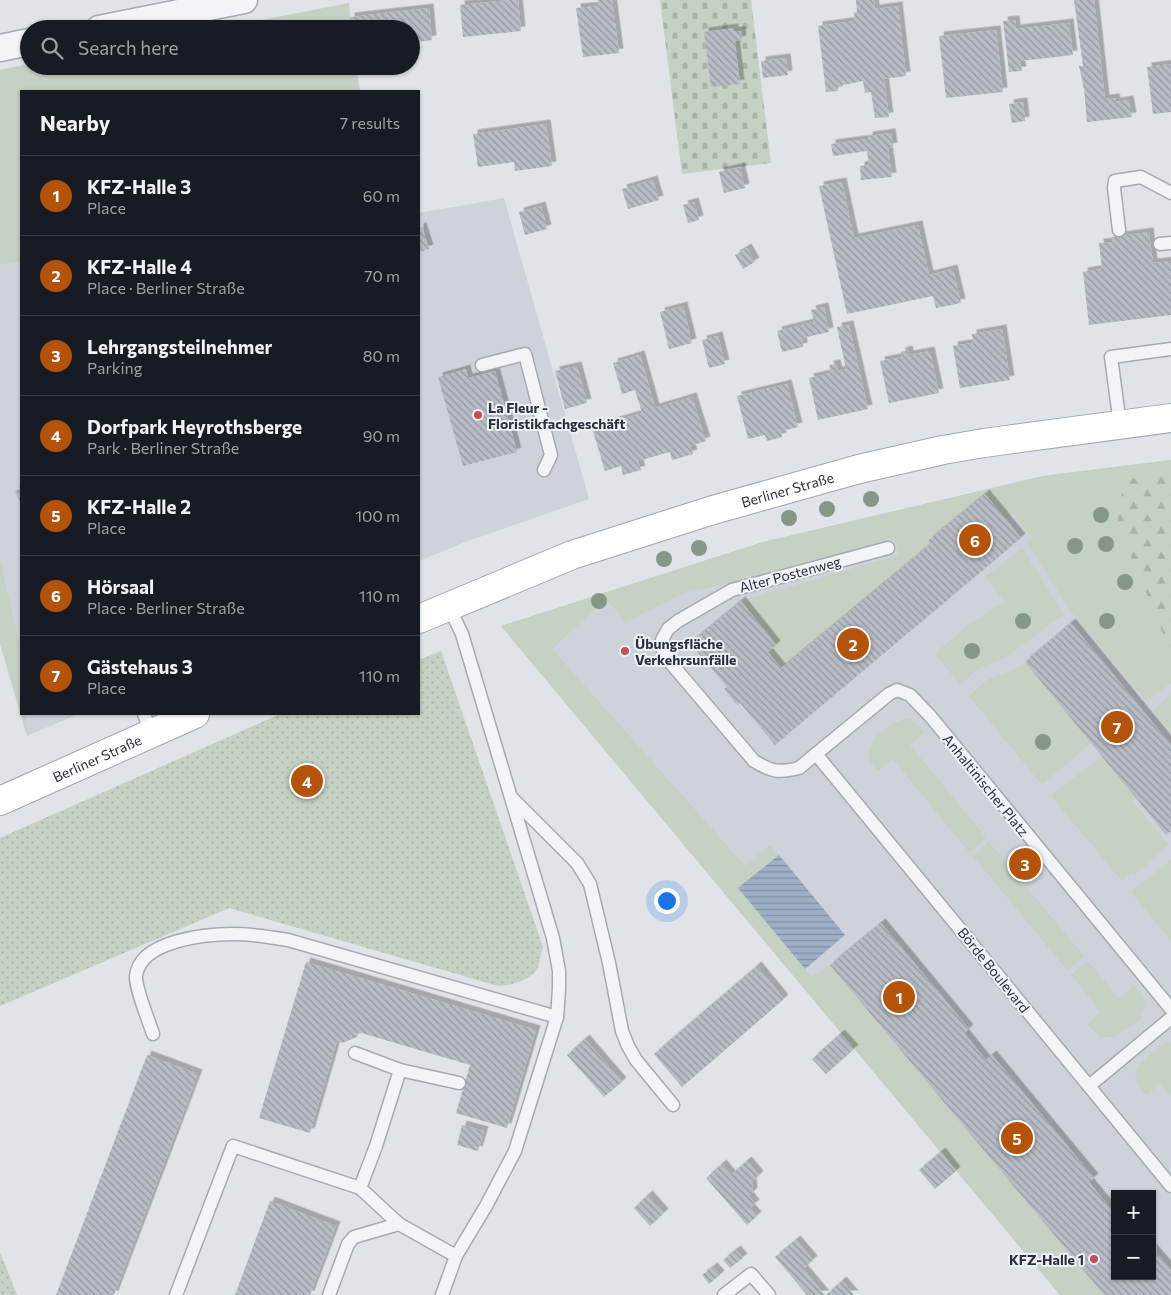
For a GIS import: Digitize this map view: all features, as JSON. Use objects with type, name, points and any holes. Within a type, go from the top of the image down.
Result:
[{"type":"main road","name":"Berliner Straße","points":[[420,619],[598,546],[713,510],[850,471],[943,450],[1171,418]]},
{"type":"main road","name":"Berliner Straße","points":[[0,801],[147,723],[190,715]]},
{"type":"street","points":[[145,20],[244,0]]},
{"type":"street","points":[[0,48],[20,44]]},
{"type":"lane","points":[[1119,230],[1115,182],[1141,177],[1171,193]]},
{"type":"lane","points":[[1120,425],[1112,356],[1171,349]]},
{"type":"lane","points":[[482,365],[525,354],[551,455],[544,470]]},
{"type":"lane","name":"Alter Postenweg","points":[[888,548],[732,590],[668,629],[662,640],[663,652],[669,661],[754,761],[768,769],[783,772],[799,768],[889,694]]},
{"type":"lane","points":[[442,1295],[456,1256],[486,1206],[515,1151],[556,1017],[559,989],[559,971],[553,938],[462,634],[449,607]]},
{"type":"lane","name":"Anhaltinischer Platz","points":[[889,694],[897,690],[910,696],[930,717],[1171,1009]]},
{"type":"lane","name":"Börde Boulevard","points":[[816,754],[1171,1186]]},
{"type":"lane","points":[[510,796],[577,863],[584,873],[593,896],[609,963],[622,1031],[636,1060],[672,1105]]},
{"type":"lane","points":[[154,1034],[136,981],[138,967],[143,960],[158,949],[184,938],[234,934],[260,935],[288,940],[556,1017]]},
{"type":"lane","points":[[1089,1086],[1171,1018]]},
{"type":"lane","points":[[354,1053],[400,1070],[459,1083]]},
{"type":"lane","points":[[360,1188],[376,1146],[400,1070]]},
{"type":"lane","points":[[176,1295],[232,1146],[360,1188],[399,1224],[456,1256]]},
{"type":"lane","points":[[329,1295],[348,1244],[354,1237],[399,1224]]},
{"type":"lane","points":[[724,1295],[751,1274],[769,1295]]},
{"type":"shaded area","points":[[504,198],[589,499],[468,541],[420,561],[420,213]]},
{"type":"shaded area","points":[[20,262],[20,644],[0,559],[0,265]]},
{"type":"shaded area","points":[[1171,460],[1171,1295],[1060,1295],[501,626],[763,542],[1043,476]]},
{"type":"shaded area","points":[[26,715],[76,715],[27,736]]},
{"type":"green space","points":[[660,0],[751,0],[771,163],[682,174]]},
{"type":"green space","points":[[349,3],[350,20],[261,20]]},
{"type":"green space","points":[[20,66],[20,75],[357,75],[360,90],[20,90],[20,262],[0,265],[0,70]]},
{"type":"green space","points":[[1171,460],[1171,474],[1126,479],[1118,526],[1171,653],[1171,683],[1147,702],[1072,613],[1027,543],[1033,538],[1012,513],[1006,519],[929,541],[931,544],[781,668],[768,652],[776,645],[741,601],[898,555],[895,539],[730,583],[684,593],[626,622],[606,599],[552,649],[745,866],[770,845],[779,855],[739,889],[811,977],[830,965],[1104,1295],[1060,1295],[501,626],[763,542],[1043,476]]},
{"type":"green space","points":[[1171,474],[1171,653],[1118,526],[1118,506],[1126,479]]},
{"type":"green space","points":[[1022,548],[1064,614],[1005,658],[978,668],[960,685],[937,656],[940,649],[966,627],[1004,601],[985,577]]},
{"type":"green space","points":[[0,559],[20,644],[20,712],[0,644]]},
{"type":"green space","points":[[441,651],[543,947],[535,972],[526,979],[509,985],[498,986],[229,908],[0,1006],[0,838],[278,715],[420,715],[420,660]]},
{"type":"green space","points":[[1025,662],[1091,743],[1042,785],[969,696],[987,680],[1014,670]]},
{"type":"green space","points":[[1171,695],[1171,732],[1153,710]]},
{"type":"green space","points":[[21,715],[26,715],[27,736]]},
{"type":"green space","points":[[909,719],[924,732],[910,745],[986,838],[969,852],[893,759],[878,771],[871,763],[869,751],[881,732],[895,723]]},
{"type":"green space","points":[[1102,756],[1136,798],[1132,801],[1169,845],[1134,875],[1132,873],[1122,881],[1051,796]]},
{"type":"green space","points":[[989,842],[1084,956],[1067,970],[973,856]]},
{"type":"green space","points":[[1171,860],[1171,941],[1131,892]]},
{"type":"green space","points":[[1088,961],[1118,998],[1134,986],[1142,996],[1145,1006],[1140,1020],[1114,1037],[1100,1037],[1087,1024],[1101,1012],[1071,975]]},
{"type":"green space","points":[[1171,1042],[1171,1096],[1160,1084],[1146,1095],[1137,1084],[1137,1069],[1157,1049]]},
{"type":"green space","points":[[0,1252],[17,1295],[0,1295]]},
{"type":"water","points":[[779,855],[845,935],[805,969],[738,888]]},
{"type":"building","points":[[518,0],[521,31],[463,37],[460,5]]},
{"type":"building","points":[[598,0],[612,0],[619,53],[583,57],[576,8],[599,6]]},
{"type":"building","points":[[856,0],[874,0],[875,9],[898,6],[906,76],[884,79],[889,117],[875,118],[871,92],[865,93],[863,81],[838,86],[838,91],[826,92],[818,26],[855,21],[854,12],[857,12]]},
{"type":"building","points":[[1074,0],[1094,0],[1105,99],[1115,98],[1116,102],[1129,100],[1132,117],[1087,122],[1084,89],[1079,66],[1083,66]]},
{"type":"building","points":[[429,8],[432,40],[420,42],[420,20],[350,20],[350,17]]},
{"type":"building","points":[[1015,20],[1016,29],[1069,23],[1073,55],[1020,61],[1022,71],[1009,72],[1003,21]]},
{"type":"building","points":[[734,28],[734,31],[741,31],[742,40],[735,41],[740,84],[711,87],[704,32]]},
{"type":"building","points":[[996,30],[1003,92],[946,98],[939,36]]},
{"type":"building","points":[[786,58],[788,75],[763,78],[761,61]]},
{"type":"building","points":[[1171,64],[1171,112],[1153,114],[1147,67]]},
{"type":"building","points":[[1023,102],[1025,121],[1012,123],[1009,104]]},
{"type":"building","points":[[546,124],[552,166],[515,171],[514,162],[478,167],[473,134]]},
{"type":"building","points":[[891,133],[893,147],[888,148],[892,177],[861,180],[860,166],[869,165],[867,151],[833,156],[831,144],[868,139],[868,136]]},
{"type":"building","points":[[740,167],[745,188],[724,193],[719,172]]},
{"type":"building","points":[[653,180],[659,200],[628,209],[622,189]]},
{"type":"building","points":[[842,182],[854,238],[918,225],[929,275],[953,269],[961,303],[936,308],[933,296],[847,314],[819,186]]},
{"type":"building","points":[[694,202],[699,220],[688,223],[683,205]]},
{"type":"building","points":[[541,206],[547,229],[525,235],[519,212]]},
{"type":"building","points":[[422,227],[429,249],[420,252],[420,228]]},
{"type":"building","points":[[1149,232],[1153,263],[1171,261],[1171,315],[1089,325],[1083,272],[1102,269],[1099,243],[1113,242],[1112,237]]},
{"type":"building","points":[[747,248],[755,262],[743,269],[735,255]]},
{"type":"building","points":[[683,306],[692,343],[669,349],[660,312]]},
{"type":"building","points":[[824,307],[829,332],[802,338],[803,347],[782,352],[777,331],[814,322],[811,310]]},
{"type":"building","points":[[849,325],[868,409],[818,420],[809,378],[831,373],[829,365],[836,364],[838,371],[846,369],[837,327]]},
{"type":"building","points":[[1002,329],[1010,380],[960,388],[953,346],[973,343],[972,334]]},
{"type":"building","points":[[718,336],[725,364],[709,368],[702,340]]},
{"type":"building","points":[[908,350],[909,355],[930,351],[939,393],[889,403],[880,361],[902,357],[901,352]]},
{"type":"building","points":[[640,355],[655,408],[692,397],[706,441],[690,446],[693,454],[672,460],[670,452],[638,461],[641,470],[623,475],[621,466],[605,471],[592,428],[642,413],[635,390],[622,394],[613,363]]},
{"type":"building","points":[[577,366],[587,403],[565,409],[555,371]]},
{"type":"building","name":"La Fleur - Floristikfachgeschäft","points":[[466,369],[468,378],[495,371],[517,452],[463,466],[438,377]]},
{"type":"building","points":[[787,384],[798,427],[781,431],[782,437],[767,441],[765,435],[748,439],[737,396]]},
{"type":"building","points":[[20,488],[20,502],[15,491]]},
{"type":"building","points":[[985,494],[1021,538],[775,745],[740,703],[737,705],[724,689],[727,687],[690,643],[741,601],[776,645],[768,652],[781,668],[931,544],[928,541]]},
{"type":"building","points":[[1071,623],[1171,745],[1171,831],[1166,835],[1025,662]]},
{"type":"building","points":[[881,923],[969,1029],[964,1033],[986,1060],[992,1055],[1094,1178],[1089,1182],[1111,1209],[1111,1280],[1156,1280],[1156,1253],[1171,1270],[1171,1295],[1104,1295],[830,965]]},
{"type":"building","points":[[306,962],[536,1030],[507,1128],[456,1113],[470,1065],[358,1032],[357,1037],[342,1043],[337,1041],[310,1133],[259,1118]]},
{"type":"building","points":[[757,966],[784,999],[682,1087],[654,1054]]},
{"type":"building","points":[[840,1034],[854,1049],[826,1074],[812,1059]]},
{"type":"building","points":[[585,1039],[622,1082],[604,1097],[567,1055]]},
{"type":"building","points":[[147,1055],[198,1074],[114,1295],[56,1295]]},
{"type":"building","points":[[462,1125],[484,1131],[478,1151],[457,1145]]},
{"type":"building","points":[[941,1152],[956,1171],[935,1189],[919,1170]]},
{"type":"building","points":[[747,1161],[759,1175],[752,1182],[753,1192],[749,1196],[755,1204],[750,1208],[757,1216],[747,1225],[706,1178],[722,1164],[731,1175]]},
{"type":"building","points":[[648,1195],[664,1213],[650,1226],[634,1208]]},
{"type":"building","points":[[270,1201],[336,1226],[310,1295],[235,1295]]},
{"type":"building","points":[[796,1240],[813,1260],[803,1269],[825,1295],[807,1295],[775,1257]]},
{"type":"building","points":[[736,1250],[743,1258],[730,1268],[723,1260]]},
{"type":"building","points":[[713,1267],[720,1275],[709,1284],[702,1275]]},
{"type":"building","points":[[842,1281],[854,1295],[826,1295]]},
{"type":"place","name":"La Fleur - Floristikfachgeschäft","points":[[478,415]]},
{"type":"place","name":"Hörsaal","points":[[975,540]]},
{"type":"place","name":"KFZ-Halle 4","points":[[853,644]]},
{"type":"place","name":"Übungsfläche Verkehrsunfälle","points":[[625,651]]},
{"type":"place","name":"Gästehaus 3","points":[[1117,727]]},
{"type":"place","name":"Dorfpark Heyrothsberge","points":[[307,781]]},
{"type":"place","name":"Lehrgangsteilnehmer","points":[[1025,864]]},
{"type":"place","name":"KFZ-Halle 3","points":[[899,997]]},
{"type":"place","name":"KFZ-Halle 2","points":[[1017,1138]]},
{"type":"place","name":"KFZ-Halle 1","points":[[1094,1259]]}]
